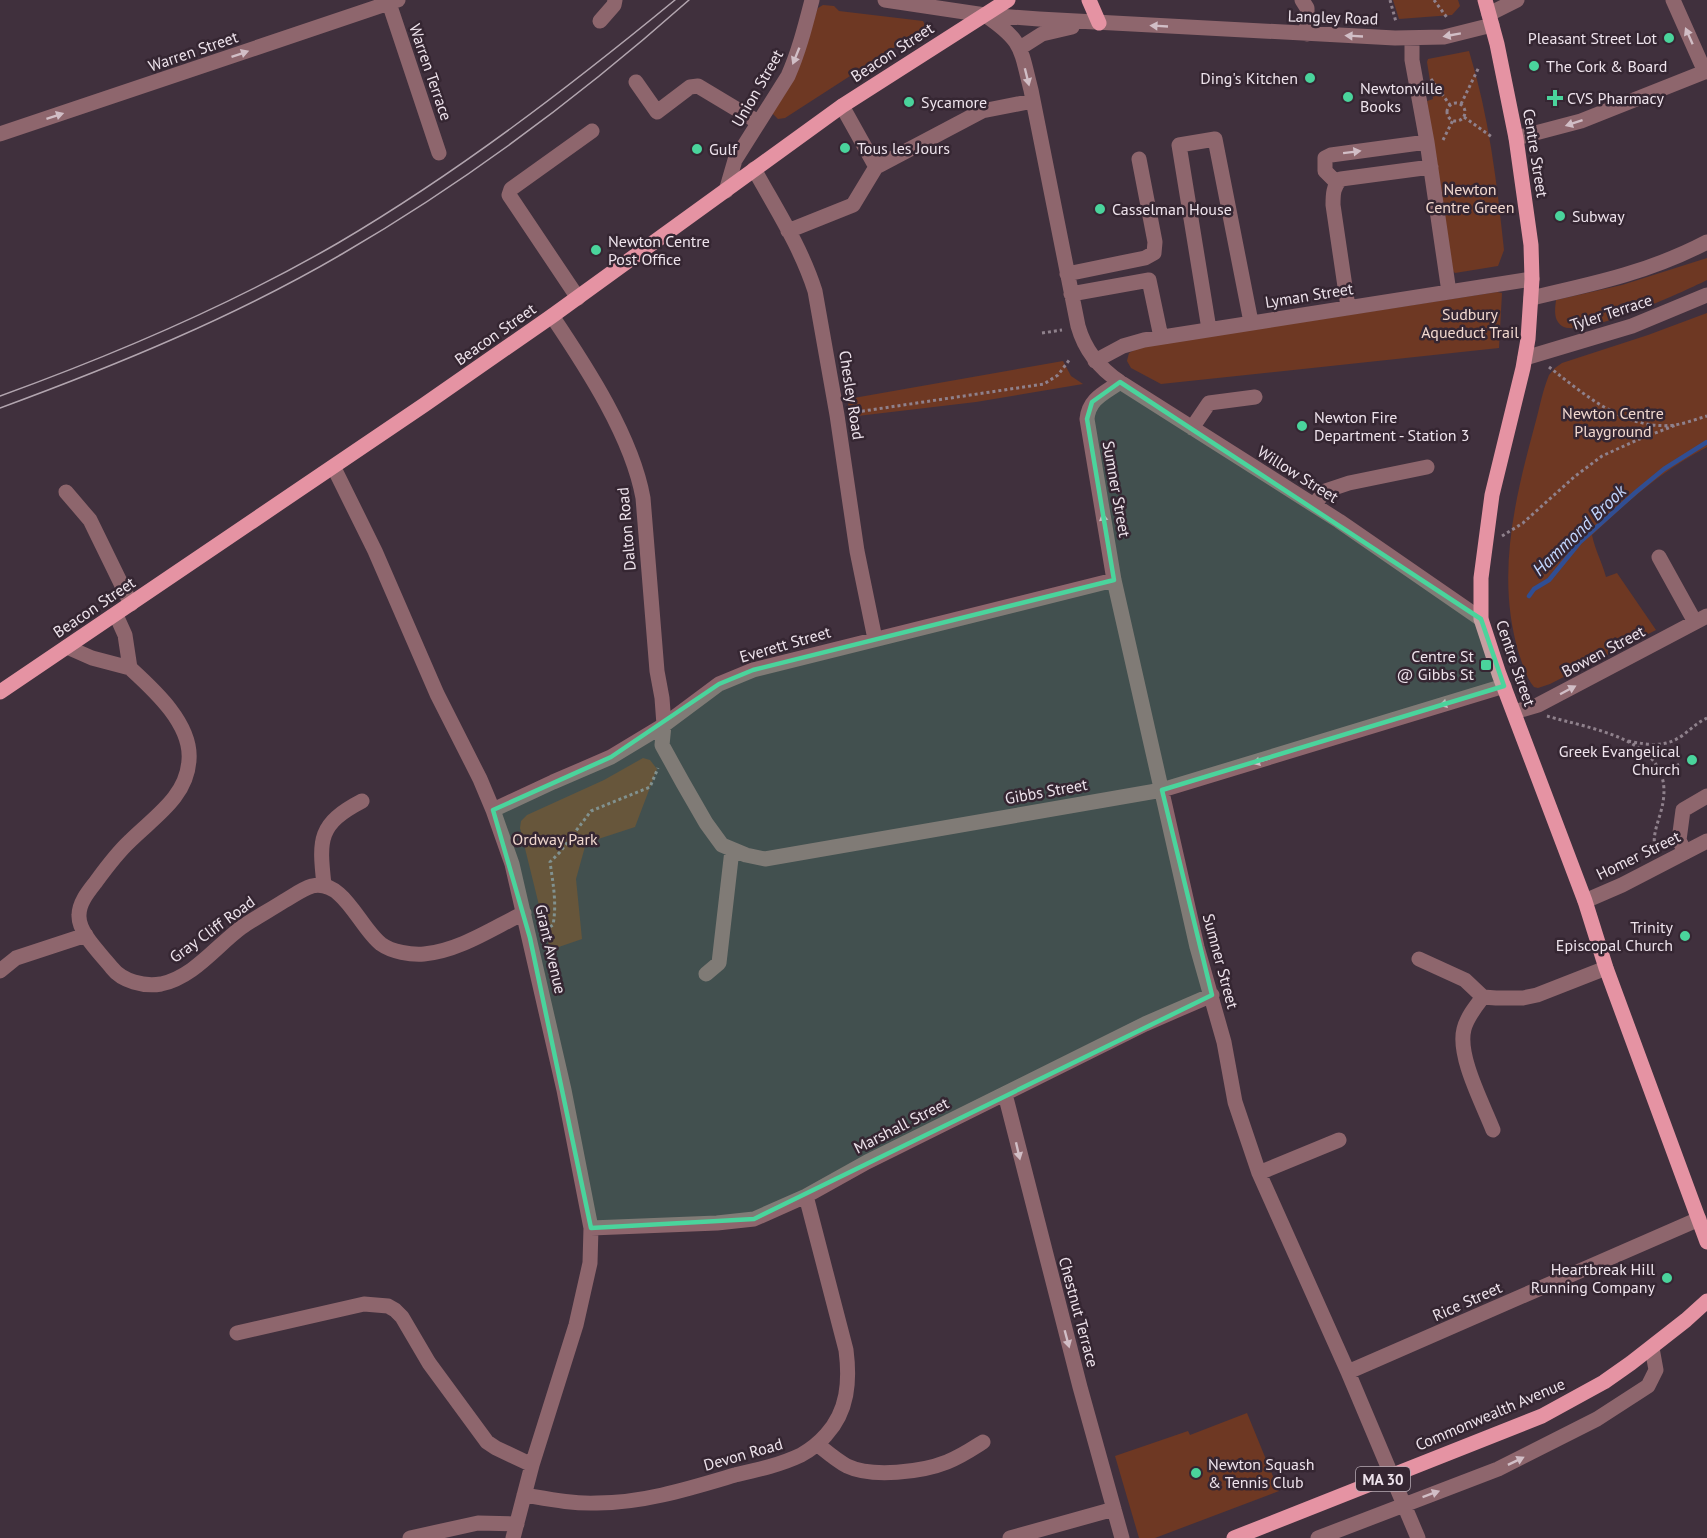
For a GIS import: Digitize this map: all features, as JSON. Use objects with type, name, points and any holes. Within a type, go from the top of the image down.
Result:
[{"type":"main road","name":"Beacon Street","points":[[0,692],[334,468],[578,298],[842,106],[1008,0]]},
{"type":"main road","points":[[1089,0],[1096,23]]},
{"type":"main road","name":"Centre Street","points":[[1489,13],[1516,138],[1531,245],[1532,279],[1525,358],[1492,495],[1480,599],[1481,619],[1487,641],[1585,901],[1606,968],[1707,1242]]},
{"type":"main road","name":"Commonwealth Avenue","points":[[1234,1538],[1542,1416],[1604,1382],[1652,1348],[1707,1301]]},
{"type":"street","points":[[600,21],[614,5],[615,0]]},
{"type":"street","name":"Union Street","points":[[726,191],[735,160],[795,62],[812,0]]},
{"type":"street","name":"Langley Road","points":[[885,0],[946,5],[985,15],[1412,39],[1453,35],[1489,13],[1517,0]]},
{"type":"street","points":[[1302,0],[1307,8],[1307,34]]},
{"type":"street","points":[[1516,138],[1581,121],[1706,71],[1673,0]]},
{"type":"street","name":"Warren Street","points":[[0,134],[393,2]]},
{"type":"street","name":"Warren Terrace","points":[[393,2],[439,153]]},
{"type":"street","points":[[985,15],[1009,32],[1020,48],[1071,294],[1083,342],[1095,361]]},
{"type":"street","points":[[1020,48],[1046,32],[1096,23]]},
{"type":"street","points":[[1412,39],[1412,60],[1431,166],[1449,291]]},
{"type":"street","points":[[636,82],[657,112],[690,87],[698,86],[758,122]]},
{"type":"street","points":[[788,231],[852,205],[876,167],[982,111],[1033,102]]},
{"type":"street","points":[[842,106],[876,167]]},
{"type":"street","points":[[578,298],[509,195],[511,189],[592,131]]},
{"type":"street","points":[[1209,329],[1179,145],[1215,139],[1251,322]]},
{"type":"street","points":[[1337,183],[1325,171],[1325,158],[1331,154],[1427,142]]},
{"type":"street","points":[[1067,274],[1145,258],[1154,253],[1155,242],[1138,159]]},
{"type":"street","points":[[1348,307],[1333,205],[1333,191],[1337,183],[1341,179],[1431,166]]},
{"type":"street","name":"Chesley Road","points":[[754,169],[809,272],[815,291],[837,415],[856,551],[875,639]]},
{"type":"street","points":[[1531,298],[1620,278],[1661,264],[1707,242]]},
{"type":"street","name":"Lyman Street","points":[[1095,361],[1130,343],[1161,337],[1532,279]]},
{"type":"street","points":[[1071,294],[1149,280],[1161,337]]},
{"type":"street","name":"Tyler Terrace","points":[[1525,358],[1632,326],[1707,295]]},
{"type":"street","name":"Dalton Road","points":[[552,316],[582,360],[631,453],[639,476],[664,725]]},
{"type":"street","name":"Willow Street","points":[[1095,361],[1120,382],[1399,561],[1481,619]]},
{"type":"street","name":"Sumner Street","points":[[1120,382],[1092,402],[1088,409],[1087,419],[1114,580],[1197,947],[1224,1042],[1235,1102],[1259,1173],[1348,1372],[1418,1538]]},
{"type":"street","points":[[1192,428],[1209,403],[1255,397]]},
{"type":"street","points":[[1314,506],[1325,491],[1348,483],[1427,467]]},
{"type":"street","name":"Grant Avenue","points":[[334,468],[375,551],[438,694],[493,810],[512,864],[561,1079],[591,1228],[590,1263],[576,1325],[532,1465],[515,1531]]},
{"type":"street","points":[[66,492],[90,520],[130,604]]},
{"type":"street","points":[[1659,557],[1701,619]]},
{"type":"street","name":"Everett Street","points":[[493,810],[611,757],[664,725],[719,684],[744,673],[798,657],[1114,580]]},
{"type":"street","points":[[116,615],[125,635],[130,668]]},
{"type":"street","name":"Bowen Street","points":[[1514,712],[1538,705],[1701,619]]},
{"type":"street","name":"Gray Cliff Road","points":[[67,647],[92,658],[130,668],[170,709],[187,738],[190,759],[185,782],[176,798],[112,860],[81,903],[78,916],[86,935],[118,975],[143,985],[161,984],[194,968],[243,926],[309,887],[324,885]]},
{"type":"street","name":"Gibbs Street","points":[[664,725],[662,745],[670,762],[706,823],[722,845],[765,860],[1162,790],[1504,686]]},
{"type":"street","points":[[1685,852],[1679,840],[1683,810],[1707,796]]},
{"type":"street","points":[[362,801],[343,811],[328,826],[320,848],[324,885],[332,887],[341,896],[381,944],[396,951],[423,954],[454,947],[524,912]]},
{"type":"street","name":"Homer Street","points":[[1585,901],[1707,841]]},
{"type":"street","points":[[706,974],[719,963],[732,849]]},
{"type":"street","points":[[0,971],[16,958],[86,935]]},
{"type":"street","points":[[1419,958],[1465,980],[1483,997],[1510,998],[1537,994],[1606,968]]},
{"type":"street","name":"Marshall Street","points":[[591,1228],[717,1223],[754,1219],[806,1196],[867,1162],[1145,1024],[1212,994]]},
{"type":"street","points":[[1483,997],[1468,1018],[1463,1043],[1467,1065],[1493,1131]]},
{"type":"street","name":"Chestnut Terrace","points":[[1005,1094],[1074,1364],[1122,1538]]},
{"type":"street","points":[[1259,1173],[1339,1140]]},
{"type":"street","name":"Devon Road","points":[[524,1495],[564,1502],[596,1503],[651,1496],[781,1463],[817,1444],[831,1429],[842,1409],[849,1379],[846,1350],[806,1196]]},
{"type":"street","name":"Rice Street","points":[[1348,1372],[1699,1219]]},
{"type":"street","points":[[237,1333],[355,1305],[388,1306],[402,1317],[429,1363],[487,1442],[532,1465]]},
{"type":"street","points":[[1318,1538],[1498,1469],[1615,1409],[1640,1393],[1654,1378],[1656,1360],[1652,1348]]},
{"type":"street","points":[[817,1444],[854,1469],[888,1472],[944,1464],[983,1442]]},
{"type":"street","points":[[1010,1538],[1114,1509]]},
{"type":"street","points":[[410,1538],[478,1523],[515,1531]]},
{"type":"path","points":[[1390,0],[1396,22]]},
{"type":"path","points":[[1434,0],[1448,19]]},
{"type":"path","points":[[1461,104],[1479,67]]},
{"type":"path","points":[[1430,77],[1450,105]]},
{"type":"path","points":[[1455,102],[1461,104],[1466,111],[1464,117],[1458,121],[1450,119],[1447,113],[1450,105],[1455,102]]},
{"type":"path","points":[[1464,117],[1492,137]]},
{"type":"path","points":[[1042,333],[1062,330]]},
{"type":"path","points":[[837,415],[1044,384],[1058,375],[1070,359]]},
{"type":"path","points":[[1549,367],[1585,395],[1619,415],[1659,425],[1676,425]]},
{"type":"path","points":[[1485,546],[1523,523],[1574,477],[1602,456],[1636,440],[1707,416]]},
{"type":"path","points":[[1542,715],[1600,731],[1626,741],[1653,746],[1665,744],[1681,736],[1707,718]]},
{"type":"path","points":[[1626,741],[1656,762],[1664,780],[1664,799],[1653,845],[1661,865]]},
{"type":"path","points":[[1660,772],[1680,764]]},
{"type":"path","points":[[545,930],[553,925],[555,913],[550,862],[591,811],[650,787],[659,767]]},
{"type":"highlighted area","points":[[1120,382],[1481,619],[1504,686],[1162,790],[1212,995],[754,1219],[591,1228],[530,938],[493,810],[611,757],[719,684],[753,670],[1114,580],[1087,419],[1092,402]]},
{"type":"green space","points":[[1393,0],[1458,0],[1460,6],[1452,15],[1399,19]]},
{"type":"green space","points":[[823,5],[834,6],[839,11],[923,21],[926,27],[785,118],[778,119],[772,113],[818,8]]},
{"type":"green space","name":"Newton Centre Green","points":[[1469,51],[1487,125],[1504,250],[1498,266],[1455,273],[1427,101],[1433,99],[1427,62],[1428,59]]},
{"type":"green space","name":"Sudbury Aqueduct Trail","points":[[1707,258],[1707,280],[1656,303],[1590,326],[1573,328],[1562,326],[1557,321],[1556,300],[1622,285]]},
{"type":"green space","name":"Sudbury Aqueduct Trail","points":[[1502,293],[1499,348],[1161,384],[1131,368],[1127,361],[1129,353],[1140,347]]},
{"type":"green space","name":"Newton Centre Playground","points":[[1707,313],[1707,447],[1676,465],[1632,498],[1592,535],[1606,577],[1617,573],[1656,630],[1550,684],[1534,687],[1523,667],[1512,626],[1508,569],[1514,512],[1542,395],[1549,375],[1562,363]]},
{"type":"green space","points":[[1063,361],[1071,376],[1083,384],[976,402],[849,417],[848,399]]},
{"type":"green space","name":"Ordway Park","points":[[643,758],[650,760],[657,769],[635,827],[586,843],[576,879],[582,939],[550,950],[520,828],[521,821],[527,815],[604,780]]},
{"type":"green space","name":"Newton Squash & Tennis Club","points":[[1247,1413],[1279,1491],[1155,1538],[1139,1538],[1115,1456],[1188,1431],[1190,1435]]},
{"type":"waterway","name":"Hammond Brook","points":[[1529,596],[1534,589],[1549,580],[1580,542],[1636,492],[1664,469],[1707,442]]},
{"type":"tram line","points":[[0,396],[87,363],[215,308],[338,243],[469,159],[594,65],[675,0]]},
{"type":"tram line","points":[[0,408],[88,375],[217,319],[342,254],[433,197],[522,136],[607,70],[689,0]]},
{"type":"place","name":"Pleasant Street Lot","points":[[1669,38]]},
{"type":"place","name":"The Cork & Board","points":[[1534,66]]},
{"type":"place","name":"Ding's Kitchen","points":[[1310,78]]},
{"type":"place","name":"Newtonville Books","points":[[1348,97]]},
{"type":"place","name":"CVS Pharmacy","points":[[1555,98]]},
{"type":"place","name":"Sycamore","points":[[909,102]]},
{"type":"place","name":"Tous les Jours","points":[[845,148]]},
{"type":"place","name":"Gulf","points":[[697,149]]},
{"type":"place","name":"Casselman House","points":[[1100,209]]},
{"type":"place","name":"Subway","points":[[1560,216]]},
{"type":"place","name":"Newton Centre Post Office","points":[[596,250]]},
{"type":"place","name":"Newton Fire Department - Station 3","points":[[1302,426]]},
{"type":"place","name":"Centre St @ Gibbs St","points":[[1486,665]]},
{"type":"place","name":"Greek Evangelical Church","points":[[1692,760]]},
{"type":"place","name":"Trinity Episcopal Church","points":[[1685,936]]},
{"type":"place","name":"Heartbreak Hill Running Company","points":[[1667,1278]]},
{"type":"place","name":"Newton Squash & Tennis Club","points":[[1196,1473]]}]
